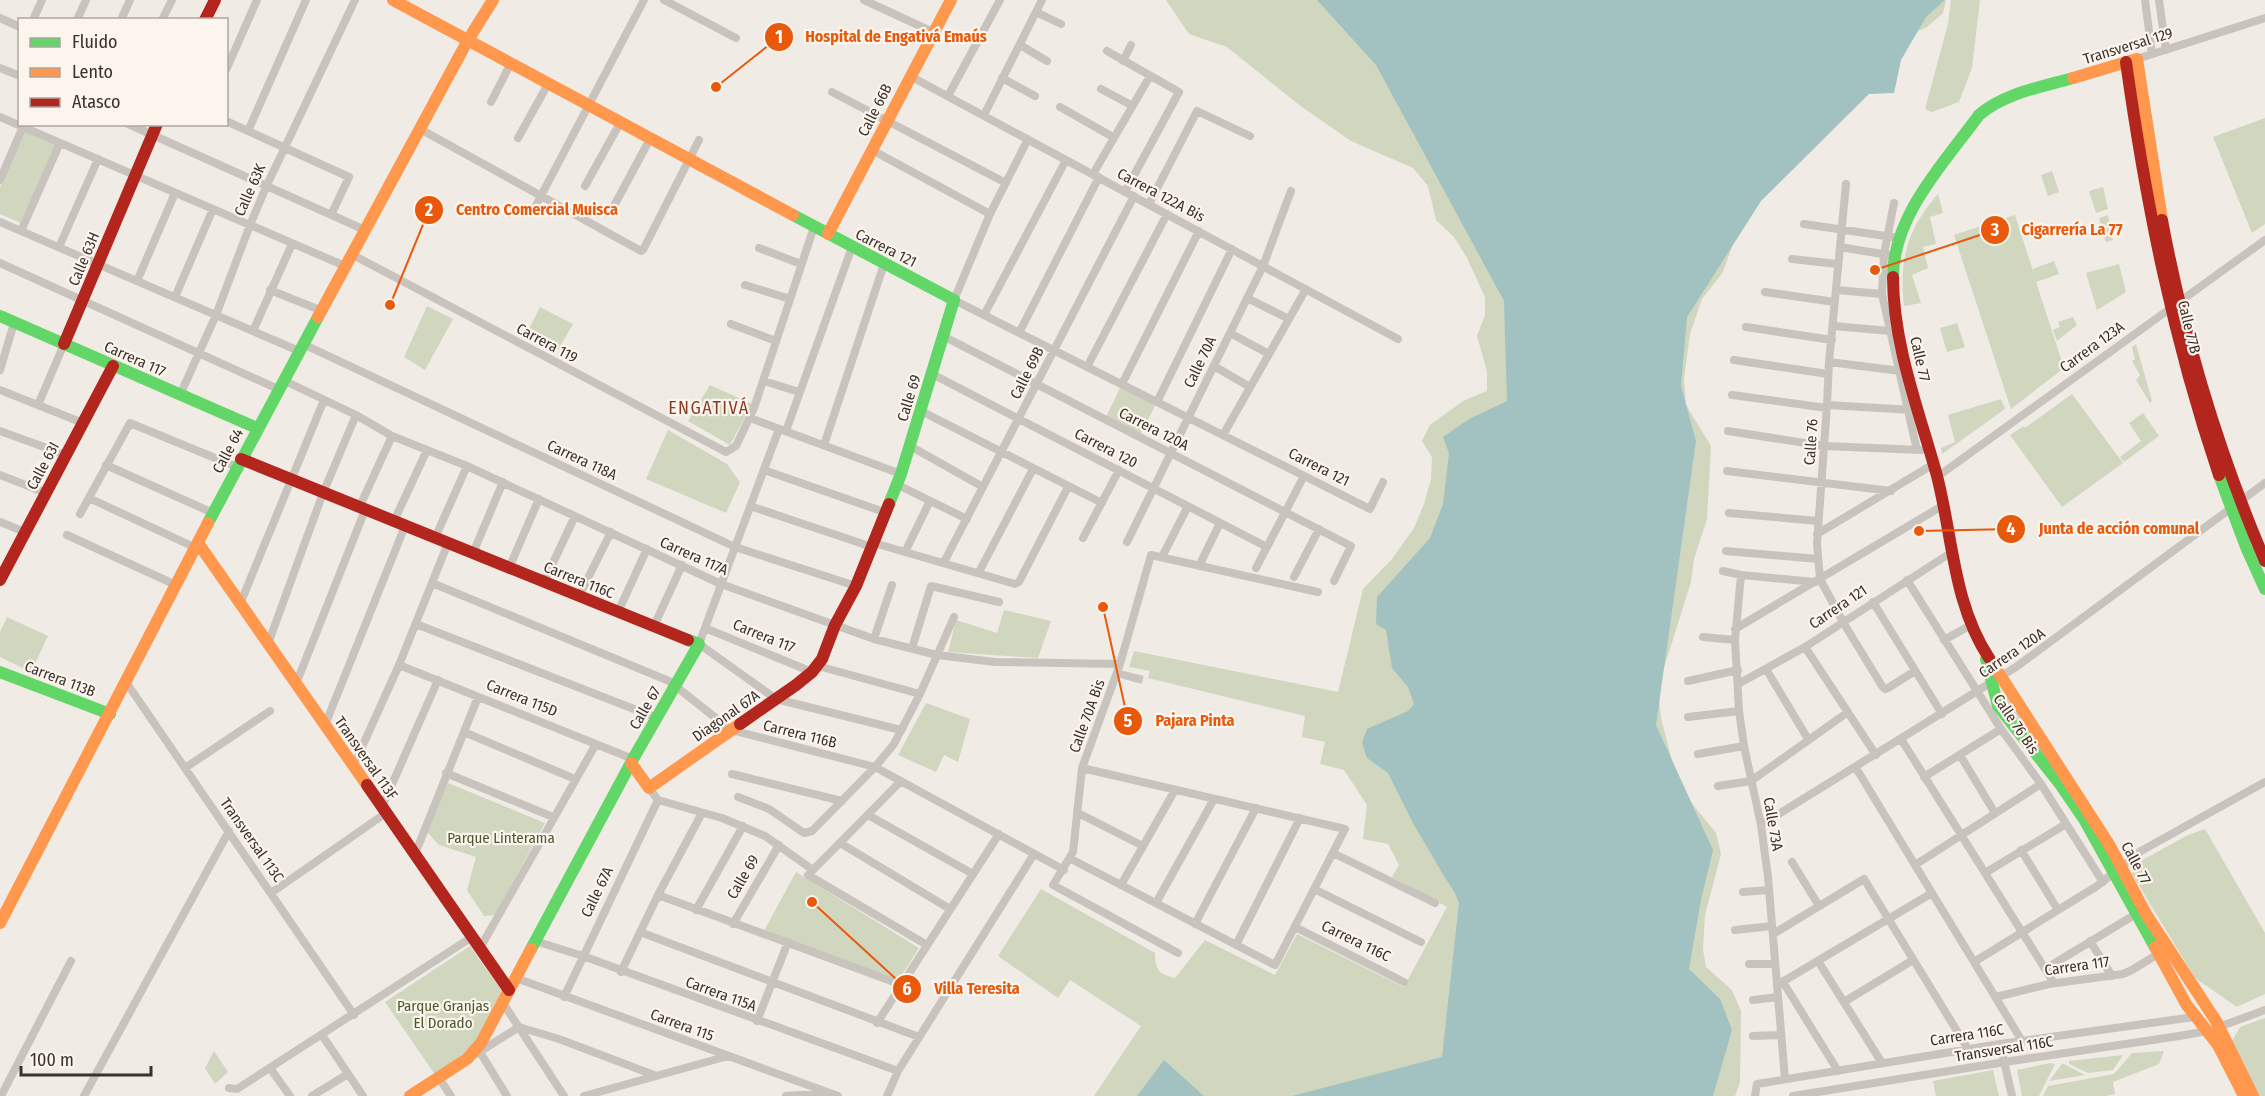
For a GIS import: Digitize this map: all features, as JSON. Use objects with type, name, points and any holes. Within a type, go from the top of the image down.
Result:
[{"type":"street","points":[[34,18],[42,0]]},
{"type":"street","points":[[78,18],[86,0]]},
{"type":"street","points":[[122,18],[130,0]]},
{"type":"street","points":[[163,18],[171,0]]},
{"type":"street","points":[[207,18],[215,0]]},
{"type":"street","points":[[228,65],[257,0]]},
{"type":"street","points":[[248,131],[306,0]]},
{"type":"street","name":"Calle 63K","points":[[180,395],[216,315],[266,187],[355,0]]},
{"type":"street","name":"Carrera 121","points":[[393,0],[884,264],[1370,509],[1383,482]]},
{"type":"street","name":"Calle 64","points":[[0,923],[257,428],[468,40],[493,0]]},
{"type":"street","points":[[532,213],[644,0]]},
{"type":"street","points":[[664,0],[736,38]]},
{"type":"street","points":[[864,0],[933,32]]},
{"type":"street","name":"Calle 66B","points":[[828,234],[951,0]]},
{"type":"street","points":[[948,96],[1000,0]]},
{"type":"street","points":[[984,115],[1042,0]]},
{"type":"street","points":[[2145,0],[2152,54]]},
{"type":"street","points":[[2159,0],[2166,50]]},
{"type":"street","points":[[1036,12],[1061,24]]},
{"type":"street","points":[[0,18],[18,26]]},
{"type":"street","name":"Transversal 129","points":[[1999,101],[2265,18]]},
{"type":"street","points":[[1020,45],[1047,61]]},
{"type":"street","points":[[1124,61],[1131,45]]},
{"type":"street","points":[[1107,51],[1179,92],[1125,192]]},
{"type":"street","name":"Calle 77B","points":[[2132,61],[2145,192],[2174,305],[2192,396],[2236,505],[2265,561]]},
{"type":"street","points":[[491,102],[511,63]]},
{"type":"street","points":[[0,68],[18,75]]},
{"type":"street","name":"Carrera 122A Bis","points":[[910,75],[1398,339]]},
{"type":"street","points":[[1019,333],[1113,137],[1149,76]]},
{"type":"street","points":[[1002,78],[1035,96]]},
{"type":"street","points":[[518,138],[548,84]]},
{"type":"street","points":[[1101,89],[1131,105]]},
{"type":"street","points":[[832,92],[1006,183]]},
{"type":"street","name":"Calle 77","points":[[1999,101],[1979,115],[1968,129],[1893,237],[1889,255],[1902,371],[1922,450],[1937,477],[1962,603],[1971,625],[1997,680],[2053,755],[2117,870],[2136,914],[2194,1017],[2213,1029],[2244,1096]]},
{"type":"street","points":[[1060,107],[1113,137]]},
{"type":"street","points":[[1149,204],[1197,111],[1250,136]]},
{"type":"street","points":[[0,117],[18,124]]},
{"type":"street","points":[[228,122],[349,177],[331,215]]},
{"type":"street","points":[[585,186],[620,123]]},
{"type":"street","points":[[0,180],[23,126],[345,266]]},
{"type":"street","points":[[137,126],[155,130],[266,187],[365,230]]},
{"type":"street","points":[[420,129],[640,251],[644,250],[699,141]]},
{"type":"street","name":"Calle 63H","points":[[38,405],[155,130]]},
{"type":"street","points":[[615,204],[650,139]]},
{"type":"street","name":"Calle 69","points":[[815,669],[856,586],[887,513],[900,480],[954,300],[990,214],[1028,139]]},
{"type":"street","points":[[21,231],[60,143]]},
{"type":"street","points":[[872,150],[990,214]]},
{"type":"street","points":[[59,248],[98,159]]},
{"type":"street","points":[[984,315],[1066,160]]},
{"type":"street","name":"Calle 76","points":[[1846,184],[1837,264],[1834,326],[1828,362],[1827,407],[1817,534],[1818,580],[1882,686],[1888,688],[1916,671]]},
{"type":"street","name":"Calle 70A","points":[[1127,542],[1263,266],[1291,191]]},
{"type":"street","points":[[137,281],[175,193]]},
{"type":"street","name":"Calle 69B","points":[[944,562],[1134,196]]},
{"type":"street","points":[[1804,224],[1893,237],[1894,203]]},
{"type":"street","points":[[175,297],[213,209]]},
{"type":"street","points":[[1087,367],[1167,214]]},
{"type":"street","name":"Carrera 118A","points":[[0,222],[253,331],[301,347],[735,547],[856,586]]},
{"type":"street","points":[[814,227],[750,418],[824,445],[900,480],[930,501],[967,519]]},
{"type":"street","points":[[1122,384],[1199,231]]},
{"type":"street","name":"Carrera 123A","points":[[1937,477],[2265,240]]},
{"type":"street","points":[[253,331],[292,244]]},
{"type":"street","name":"Calle 67","points":[[509,990],[632,761],[699,644],[764,470],[799,392],[852,247]]},
{"type":"street","points":[[1828,362],[1902,371],[1882,294],[1889,255],[1840,247]]},
{"type":"street","points":[[759,248],[801,264]]},
{"type":"street","points":[[1157,402],[1232,249]]},
{"type":"street","name":"Carrera 119","points":[[351,254],[726,452],[736,446],[750,418]]},
{"type":"street","points":[[1792,259],[1837,264]]},
{"type":"street","name":"Carrera 117A","points":[[0,263],[199,352],[324,400],[392,436],[503,482],[721,584],[874,639],[937,655],[995,662],[1119,669],[1135,678]]},
{"type":"street","points":[[824,445],[884,264]]},
{"type":"street","points":[[744,285],[790,299]]},
{"type":"street","points":[[1223,435],[1306,289]]},
{"type":"street","points":[[270,290],[321,310]]},
{"type":"street","points":[[1836,290],[1882,294]]},
{"type":"street","points":[[1765,292],[1836,302]]},
{"type":"street","points":[[1247,298],[1289,319]]},
{"type":"street","name":"Carrera 117","points":[[0,316],[257,428]]},
{"type":"street","points":[[0,370],[14,323]]},
{"type":"street","points":[[731,324],[776,341]]},
{"type":"street","points":[[1834,326],[1890,331]]},
{"type":"street","points":[[1746,327],[1832,340]]},
{"type":"street","points":[[1230,333],[1269,354]]},
{"type":"street","name":"Carrera 120A","points":[[943,336],[1351,546],[1334,580]]},
{"type":"street","points":[[1734,360],[1828,374]]},
{"type":"street","name":"Calle 63I","points":[[0,579],[3,566],[26,532],[113,366]]},
{"type":"street","points":[[1214,366],[1250,387]]},
{"type":"street","name":"Carrera 120","points":[[932,374],[1267,547]]},
{"type":"street","points":[[764,381],[799,392]]},
{"type":"street","points":[[0,390],[83,423]]},
{"type":"street","points":[[1732,395],[1827,407],[1912,410]]},
{"type":"street","points":[[240,604],[324,400]]},
{"type":"street","points":[[921,411],[1102,503]]},
{"type":"street","points":[[268,644],[323,493],[356,415]]},
{"type":"street","points":[[80,514],[130,423],[239,463]]},
{"type":"street","points":[[0,431],[66,455]]},
{"type":"street","points":[[1728,431],[1824,446],[1922,450]]},
{"type":"street","points":[[296,684],[392,436]]},
{"type":"street","points":[[910,446],[983,487]]},
{"type":"street","points":[[325,725],[427,450]]},
{"type":"street","name":"Carrera 116C","points":[[239,463],[291,480],[699,644],[776,699],[901,730]]},
{"type":"street","points":[[106,465],[213,513]]},
{"type":"street","points":[[1817,534],[1932,465]]},
{"type":"street","points":[[435,538],[467,466]]},
{"type":"street","points":[[979,572],[1033,469]]},
{"type":"street","points":[[764,470],[887,513]]},
{"type":"street","points":[[1083,538],[1119,470]]},
{"type":"street","points":[[1727,471],[1891,491]]},
{"type":"street","points":[[0,475],[46,493]]},
{"type":"street","points":[[1256,568],[1304,476]]},
{"type":"street","points":[[473,553],[503,482]]},
{"type":"street","name":"Carrera 120A","points":[[1761,825],[1997,680],[2265,483]]},
{"type":"street","points":[[750,506],[873,545],[979,572],[1011,584],[1019,582],[1068,487]]},
{"type":"street","points":[[89,498],[197,545]]},
{"type":"street","points":[[509,568],[539,499]]},
{"type":"street","points":[[905,552],[930,501]]},
{"type":"street","name":"Calle 77B","points":[[2236,505],[2246,547],[2265,589]]},
{"type":"street","points":[[1188,506],[1162,557],[1318,592]]},
{"type":"street","points":[[1735,629],[1942,506]]},
{"type":"street","points":[[1729,513],[1818,521]]},
{"type":"street","points":[[544,582],[575,516]]},
{"type":"street","points":[[0,522],[26,532]]},
{"type":"street","points":[[1199,566],[1220,523]]},
{"type":"street","points":[[1294,577],[1319,529]]},
{"type":"street","points":[[579,596],[610,532]]},
{"type":"street","points":[[67,535],[176,585]]},
{"type":"street","points":[[353,767],[399,665],[448,543]]},
{"type":"street","name":"Transversal 113F","points":[[197,545],[509,990]]},
{"type":"street","points":[[618,612],[647,549]]},
{"type":"street","points":[[1726,551],[1818,559]]},
{"type":"street","name":"Carrera 121","points":[[1738,684],[1805,647],[1952,552]]},
{"type":"street","name":"Calle 70A Bis","points":[[1162,557],[1151,555],[1119,669],[1083,768],[1071,859],[1053,885],[1178,953]]},
{"type":"street","points":[[654,626],[682,565]]},
{"type":"street","points":[[1723,571],[1741,575],[1818,580]]},
{"type":"street","name":"Calle 73A","points":[[1741,575],[1735,629],[1739,711],[1761,825],[1775,964],[1780,983],[1778,997],[1785,1079]]},
{"type":"street","name":"Calle 76 Bis","points":[[1907,580],[2001,729],[2014,738],[2103,882]]},
{"type":"street","name":"Carrera 116B","points":[[432,584],[676,685],[731,730],[875,767],[1064,870]]},
{"type":"street","points":[[874,639],[892,585]]},
{"type":"street","points":[[912,648],[932,586],[999,602]]},
{"type":"street","points":[[1873,602],[1942,714]]},
{"type":"street","points":[[738,797],[769,808],[807,833],[812,831],[875,767],[894,744],[920,694],[954,617]]},
{"type":"street","points":[[416,624],[657,718]]},
{"type":"street","points":[[1944,640],[1971,625]]},
{"type":"street","name":"Carrera 117","points":[[705,628],[815,669],[920,694]]},
{"type":"street","points":[[1703,637],[1735,640]]},
{"type":"street","points":[[1805,647],[1876,755]]},
{"type":"street","name":"Carrera 115D","points":[[399,665],[596,744],[632,761]]},
{"type":"street","name":"Diagonal 67A","points":[[649,788],[815,669]]},
{"type":"street","points":[[1766,669],[1808,740]]},
{"type":"street","points":[[1688,681],[1738,670]]},
{"type":"street","name":"Carrera 113B","points":[[0,672],[110,714]]},
{"type":"street","points":[[271,893],[384,810],[438,680]]},
{"type":"street","name":"Calle 77","points":[[1997,680],[1998,706],[2014,738],[2060,784],[2084,819],[2146,914],[2253,1096]]},
{"type":"street","name":"Transversal 113C","points":[[126,682],[354,1014]]},
{"type":"street","points":[[414,854],[478,697]]},
{"type":"street","points":[[185,768],[270,711]]},
{"type":"street","points":[[1688,717],[1739,711]]},
{"type":"street","points":[[1718,786],[1751,781],[1848,712]]},
{"type":"street","points":[[1924,777],[2001,729]]},
{"type":"street","points":[[464,732],[575,779]]},
{"type":"street","points":[[1901,740],[2054,983]]},
{"type":"street","points":[[480,948],[596,744]]},
{"type":"street","points":[[1698,753],[1744,746]]},
{"type":"street","points":[[1960,755],[1995,813]]},
{"type":"street","points":[[632,761],[658,800],[743,826],[779,845],[811,872],[927,945]]},
{"type":"street","points":[[1071,859],[1275,965],[1345,829],[1083,768]]},
{"type":"street","points":[[1856,768],[2022,1041]]},
{"type":"street","points":[[446,773],[553,817]]},
{"type":"street","points":[[732,774],[842,801]]},
{"type":"street","points":[[811,872],[901,781]]},
{"type":"street","points":[[1974,962],[2103,882],[2141,850],[2265,782]]},
{"type":"street","points":[[1915,865],[2041,784]]},
{"type":"street","points":[[2047,792],[2060,784]]},
{"type":"street","points":[[1121,885],[1175,790]]},
{"type":"street","points":[[1156,903],[1214,799]]},
{"type":"street","name":"Calle 67A","points":[[564,997],[658,800]]},
{"type":"street","points":[[1195,924],[1256,808]]},
{"type":"street","points":[[621,972],[639,932],[702,813]]},
{"type":"street","points":[[1078,813],[1143,846]]},
{"type":"street","points":[[868,815],[973,874]]},
{"type":"street","points":[[1236,945],[1300,818]]},
{"type":"street","points":[[1985,873],[2066,824]]},
{"type":"street","points":[[696,910],[743,826]]},
{"type":"street","points":[[84,1096],[229,831]]},
{"type":"street","points":[[877,1023],[999,834]]},
{"type":"street","points":[[840,843],[950,909]]},
{"type":"street","name":"Calle 69","points":[[733,924],[779,845]]},
{"type":"street","points":[[2021,850],[2058,910]]},
{"type":"street","points":[[1333,853],[1435,903]]},
{"type":"street","points":[[887,1096],[898,1071],[1034,854]]},
{"type":"street","points":[[1792,862],[1819,906]]},
{"type":"street","points":[[1735,930],[1772,930],[1864,879],[1968,1049]]},
{"type":"street","points":[[1314,889],[1421,942]]},
{"type":"street","points":[[1743,892],[1769,890]]},
{"type":"street","points":[[1838,1071],[1780,983],[1932,893]]},
{"type":"street","points":[[658,895],[902,985]]},
{"type":"street","points":[[2045,969],[2136,914]]},
{"type":"street","name":"Carrera 116C","points":[[1295,927],[1404,981]]},
{"type":"street","points":[[639,932],[919,1037]]},
{"type":"street","points":[[229,1088],[237,1089],[472,937]]},
{"type":"street","name":"Carrera 115A","points":[[535,941],[583,956],[621,972],[898,1071]]},
{"type":"street","points":[[2090,941],[2112,976]]},
{"type":"street","points":[[758,1022],[788,942]]},
{"type":"street","name":"Carrera 117","points":[[1996,997],[2054,983],[2112,976],[2132,970],[2158,954]]},
{"type":"street","points":[[1844,1002],[1913,960]]},
{"type":"street","points":[[1,1096],[71,961]]},
{"type":"street","points":[[1818,961],[1882,1064]]},
{"type":"street","points":[[1749,964],[1775,964]]},
{"type":"street","name":"Carrera 115","points":[[516,978],[838,1096]]},
{"type":"street","points":[[467,1059],[481,1043],[509,990]]},
{"type":"street","points":[[1753,1000],[1778,997]]},
{"type":"street","points":[[502,1003],[564,1096]]},
{"type":"street","points":[[2213,1029],[2265,1010]]},
{"type":"street","name":"Carrera 116C","points":[[1755,1096],[1757,1084],[2000,1044],[2194,1017]]},
{"type":"street","points":[[410,1096],[519,1027],[559,1039],[655,1075]]},
{"type":"street","name":"Transversal 116C","points":[[1793,1096],[2213,1029]]},
{"type":"street","points":[[322,1035],[363,1096]]},
{"type":"street","points":[[1753,1036],[1781,1035]]},
{"type":"street","points":[[2000,1044],[2012,1096]]},
{"type":"street","points":[[480,1052],[507,1096]]},
{"type":"street","points":[[584,1096],[728,1056]]},
{"type":"street","points":[[270,1068],[290,1096]]},
{"type":"street","points":[[312,1096],[348,1074]]},
{"type":"street","points":[[439,1078],[451,1096]]},
{"type":"street","points":[[786,1096],[828,1092]]},
{"type":"green space","points":[[1166,0],[1946,0],[1943,13],[1927,27],[1898,41],[1839,33],[1733,244],[1723,272],[1702,299],[1690,334],[1684,379],[1686,405],[1711,446],[1707,519],[1694,559],[1691,582],[1658,687],[1661,718],[1673,764],[1685,795],[1716,833],[1721,854],[1705,915],[1703,950],[1706,967],[1732,990],[1741,1011],[1740,1082],[1735,1096],[1094,1096],[1141,1026],[1070,980],[1058,998],[998,956],[1041,889],[1155,953],[1159,970],[1175,978],[1205,940],[1275,975],[1297,934],[1404,987],[1447,907],[1392,877],[1399,865],[1388,844],[1363,839],[1367,805],[1344,770],[1320,764],[1325,742],[1302,737],[1305,716],[1148,678],[1150,671],[1129,667],[1134,651],[1338,692],[1363,589],[1392,559],[1414,528],[1424,504],[1431,479],[1432,457],[1422,441],[1430,425],[1463,401],[1487,391],[1487,371],[1477,336],[1485,315],[1485,297],[1467,258],[1454,237],[1436,220],[1428,186],[1413,168],[1351,141],[1302,107],[1227,47],[1189,34]]},
{"type":"green space","points":[[1951,0],[1980,0],[1972,68],[1959,102],[1932,112],[1925,109],[1948,24]]},
{"type":"green space","points":[[2265,118],[2265,224],[2252,233],[2213,137]]},
{"type":"green space","points":[[24,130],[57,144],[23,224],[0,214],[0,187]]},
{"type":"green space","points":[[2052,171],[2059,192],[2048,196],[2041,175]]},
{"type":"green space","points":[[2103,187],[2108,209],[2096,213],[2089,191]]},
{"type":"green space","points":[[1938,194],[1943,213],[1930,217],[1936,244],[1923,247],[1928,268],[1912,275],[1921,303],[1904,306],[1903,274],[1907,246],[1919,220]]},
{"type":"green space","points":[[2015,215],[2034,274],[2033,269],[2054,261],[2059,274],[2036,282],[2064,368],[2011,409],[1954,235]]},
{"type":"green space","points":[[2108,215],[2113,240],[2106,242],[2099,218]]},
{"type":"green space","points":[[2119,264],[2126,292],[2097,310],[2086,273]]},
{"type":"green space","points":[[427,306],[453,319],[425,370],[404,357]]},
{"type":"green space","points":[[540,307],[573,324],[558,350],[526,335]]},
{"type":"green space","points":[[2073,317],[2077,325],[2057,341],[2053,330],[2060,327],[2058,322]]},
{"type":"green space","points":[[1957,323],[1965,347],[1947,352],[1940,328]]},
{"type":"green space","points":[[2136,344],[2152,401],[2150,403],[2136,380],[2140,375],[2132,361],[2135,359],[2132,347]]},
{"type":"green space","points":[[1122,384],[1157,402],[1139,437],[1105,419]]},
{"type":"green space","points":[[710,385],[752,404],[730,445],[688,421]]},
{"type":"green space","points":[[2072,394],[2123,463],[2062,507],[2010,435],[2024,426],[2025,428]]},
{"type":"green space","points":[[2001,399],[2005,409],[1942,454],[1941,448],[1955,442],[1948,415]]},
{"type":"green space","points":[[2143,413],[2159,436],[2124,462],[2120,457],[2141,441],[2129,423]]},
{"type":"green space","points":[[668,430],[727,464],[740,482],[726,513],[646,479]]},
{"type":"green space","points":[[1004,610],[1051,621],[1038,658],[948,652],[956,620],[997,633]]},
{"type":"green space","points":[[7,617],[48,636],[31,672],[0,657],[0,632]]},
{"type":"green space","points":[[2007,697],[2074,797],[1999,699]]},
{"type":"green space","points":[[926,703],[970,719],[958,762],[944,755],[936,772],[898,755]]},
{"type":"green space","name":"Parque Linterama","points":[[448,783],[545,823],[495,915],[484,916],[467,890],[476,857],[439,845],[426,831]]},
{"type":"green space","points":[[2205,829],[2265,933],[2265,994],[2237,1007],[2195,978],[2132,874],[2135,864],[2188,835]]},
{"type":"green space","points":[[796,872],[919,948],[898,981],[764,931]]},
{"type":"green space","name":"Parque Granjas El Dorado","points":[[470,946],[504,994],[473,1046],[436,1076],[385,1002]]},
{"type":"green space","points":[[2265,1018],[2265,1096],[2256,1096],[2232,1041],[2240,1027]]},
{"type":"green space","points":[[214,1051],[228,1072],[215,1084],[205,1068]]},
{"type":"green space","points":[[2164,1051],[2159,1064],[2113,1082],[2115,1094],[2043,1096],[2048,1086],[2114,1074],[2132,1053]]},
{"type":"green space","points":[[2123,1055],[2113,1070],[2088,1073],[2069,1064],[2069,1061]]},
{"type":"green space","points":[[2055,1064],[2039,1096],[2022,1096],[2017,1070]]},
{"type":"green space","points":[[2064,1064],[2085,1075],[2049,1081]]},
{"type":"green space","points":[[1993,1070],[1999,1096],[1936,1096],[1933,1081]]},
{"type":"water","points":[[1317,0],[1945,0],[1926,17],[1901,60],[1894,93],[1869,94],[1761,201],[1687,317],[1681,386],[1696,441],[1656,725],[1713,850],[1701,900],[1689,969],[1720,999],[1732,1030],[1713,1096],[1292,1096],[1442,1057],[1459,903],[1413,823],[1388,773],[1367,758],[1362,743],[1367,729],[1408,711],[1414,704],[1408,687],[1392,668],[1386,630],[1376,624],[1377,597],[1430,538],[1443,504],[1449,453],[1443,437],[1469,419],[1507,401],[1504,301],[1376,65]]},
{"type":"water","points":[[1164,1060],[1204,1096],[1137,1096]]},
{"type":"tunnel","points":[[1135,678],[1144,680]]},
{"type":"traffic: fast","points":[[1893,277],[1895,254],[1911,211],[1923,190],[1979,115],[1989,107],[2012,96],[2073,78]]},
{"type":"traffic: fast","points":[[793,215],[954,300],[901,474],[889,504]]},
{"type":"traffic: fast","points":[[0,316],[257,428]]},
{"type":"traffic: fast","points":[[208,523],[318,317]]},
{"type":"traffic: fast","points":[[2219,475],[2246,547],[2265,589]]},
{"type":"traffic: fast","points":[[531,949],[633,759],[699,644],[688,640]]},
{"type":"traffic: fast","points":[[1986,659],[1998,706],[2060,784],[2084,819],[2155,947]]},
{"type":"traffic: fast","points":[[0,672],[110,714]]},
{"type":"traffic: slow","points":[[393,0],[793,215]]},
{"type":"traffic: slow","points":[[318,317],[468,40],[493,0]]},
{"type":"traffic: slow","points":[[828,234],[951,0]]},
{"type":"traffic: slow","points":[[2073,78],[2137,59],[2162,220]]},
{"type":"traffic: slow","points":[[0,923],[208,523]]},
{"type":"traffic: slow","points":[[198,543],[367,785]]},
{"type":"traffic: slow","points":[[1989,658],[2110,846],[2146,914],[2216,1021],[2253,1096]]},
{"type":"traffic: slow","points":[[631,763],[649,788],[740,724]]},
{"type":"traffic: slow","points":[[2155,947],[2186,1004],[2218,1045],[2244,1096]]},
{"type":"traffic: slow","points":[[410,1096],[467,1059],[481,1043],[531,949]]},
{"type":"traffic: jam","points":[[206,18],[215,0]]},
{"type":"traffic: jam","points":[[2126,62],[2142,167],[2163,271],[2188,373],[2219,475]]},
{"type":"traffic: jam","points":[[64,344],[156,126]]},
{"type":"traffic: jam","points":[[2162,220],[2181,308],[2204,394],[2232,478],[2265,561]]},
{"type":"traffic: jam","points":[[1893,277],[1897,328],[1902,353],[1937,476],[1955,570],[1968,615],[1989,658]]},
{"type":"traffic: jam","points":[[0,580],[113,366]]},
{"type":"traffic: jam","points":[[241,459],[688,640]]},
{"type":"traffic: jam","points":[[740,724],[796,685],[812,672],[822,659],[835,625],[856,586],[889,504]]},
{"type":"traffic: jam","points":[[367,785],[509,990]]},
{"type":"place","name":"Hospital de Engativá Emaús","points":[[716,87]]},
{"type":"place","name":"Cigarrería La 77","points":[[1875,270]]},
{"type":"place","name":"Centro Comercial Muisca","points":[[390,305]]},
{"type":"place","name":"Junta de acción comunal","points":[[1919,531]]},
{"type":"place","name":"Pajara Pinta","points":[[1103,607]]},
{"type":"place","name":"Villa Teresita","points":[[812,902]]},
{"type":"district","name":"ENGATIVÁ","points":[[709,408]]}]
